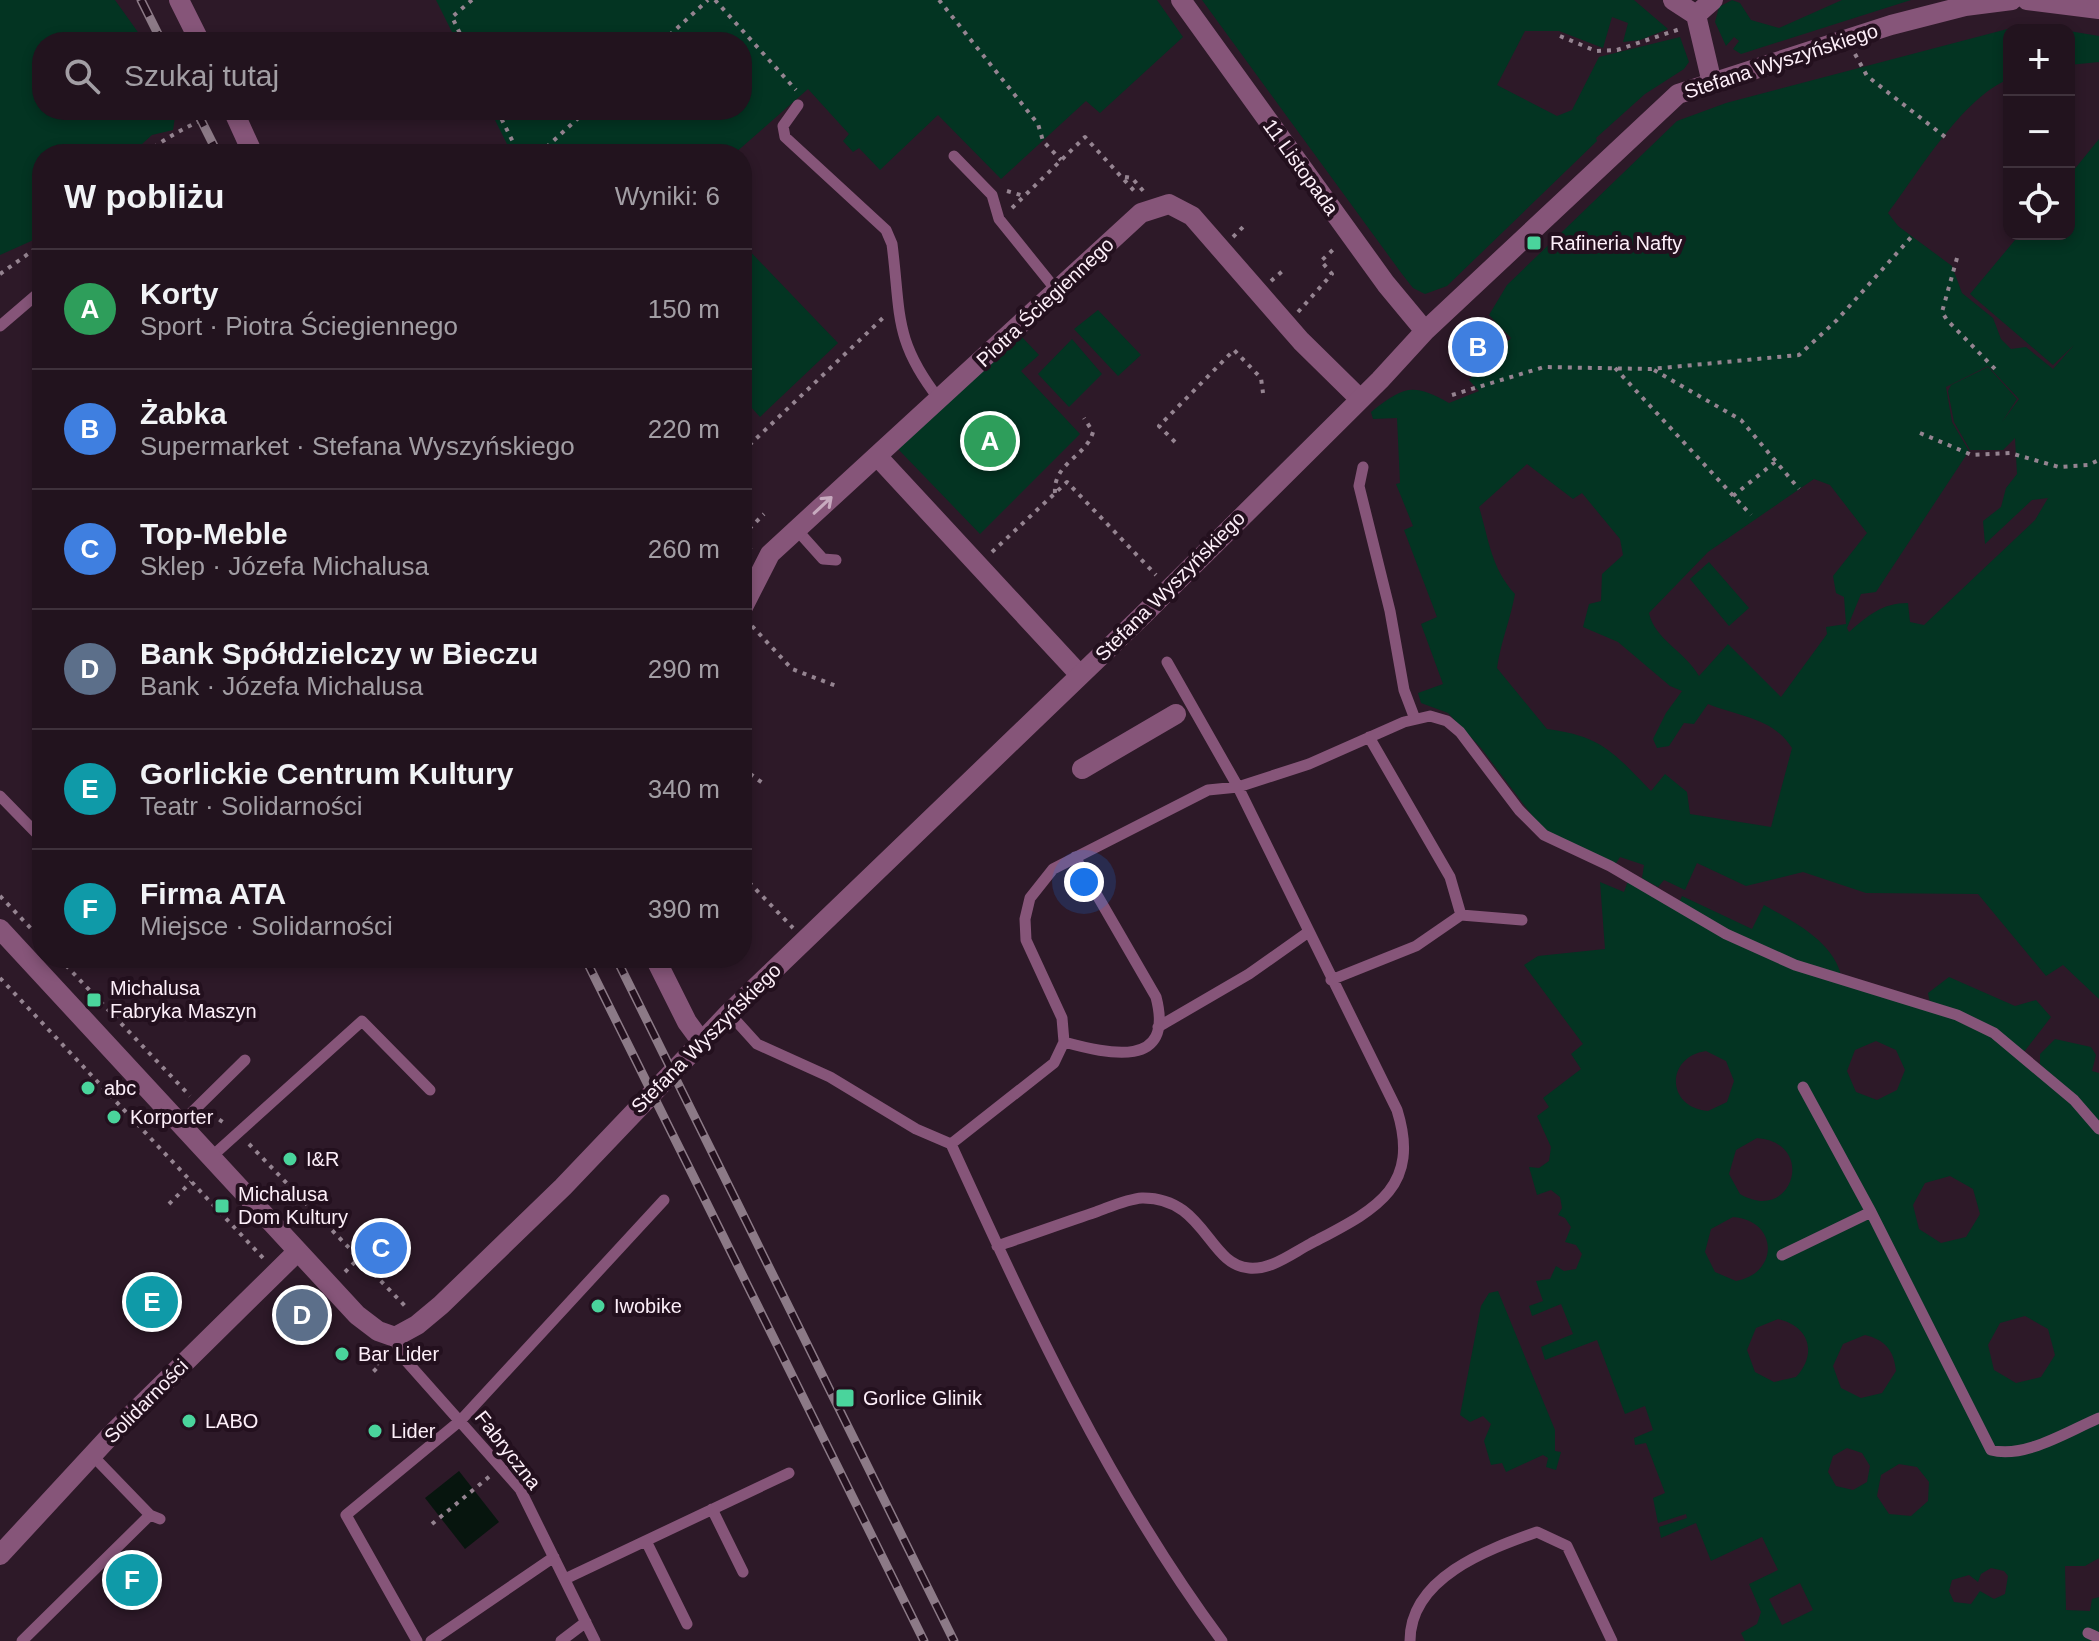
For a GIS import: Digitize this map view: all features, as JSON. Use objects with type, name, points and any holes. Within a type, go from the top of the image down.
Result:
[{"type":"street","points":[[179,0],[195,32]]},
{"type":"street","name":"11 Listopada","points":[[1181,0],[1386,284],[1425,331]]},
{"type":"street","points":[[1673,0],[1697,19],[1712,83]]},
{"type":"street","points":[[1697,19],[1713,0]]},
{"type":"street","name":"Stefana Wyszyńskiego","points":[[395,1337],[417,1325],[563,1187],[729,1013],[1080,675],[1425,331],[1678,94],[1891,25],[1965,6],[2012,0]]},
{"type":"street","points":[[2027,0],[2099,9]]},
{"type":"street","points":[[238,120],[248,144]]},
{"type":"street","points":[[1140,205],[1169,204],[1192,216],[1301,341],[1360,399]]},
{"type":"street","name":"Piotra Ściegiennego","points":[[752,591],[770,554],[1057,291],[1140,205]]},
{"type":"street","points":[[877,456],[1080,675]]},
{"type":"street","points":[[1082,769],[1184,710]]},
{"type":"street","points":[[0,929],[32,964]]},
{"type":"street","points":[[36,968],[209,1159],[357,1315],[378,1331],[395,1337]]},
{"type":"street","points":[[660,968],[701,1041]]},
{"type":"street","name":"Solidarności","points":[[0,1555],[92,1455],[297,1252]]},
{"type":"lane","points":[[796,108],[783,126],[785,137],[886,230],[892,244],[905,345],[915,367],[939,399]]},
{"type":"lane","points":[[954,156],[992,195],[999,219],[1057,291]]},
{"type":"lane","points":[[0,326],[32,299]]},
{"type":"lane","points":[[1363,467],[1359,486],[1390,611],[1404,690],[1415,719]]},
{"type":"lane","points":[[797,530],[823,559],[836,560]]},
{"type":"lane","points":[[997,1246],[1140,1198],[1168,1201],[1187,1211],[1228,1259],[1246,1268],[1266,1268],[1364,1215],[1382,1201],[1397,1181],[1405,1160],[1404,1133],[1397,1110],[1307,933],[1238,787],[1184,710],[1167,662]]},
{"type":"lane","points":[[951,1144],[1054,1063],[1064,1042],[1062,1018],[1026,940],[1025,919],[1030,898],[1053,869],[1208,790],[1238,787],[1309,764],[1369,737],[1430,716],[1447,721],[1460,732],[1519,810],[1544,835],[1610,866],[1726,934],[1795,965],[1957,1015],[1994,1033],[2074,1100],[2099,1129]]},
{"type":"lane","points":[[1369,737],[1450,877],[1461,915]]},
{"type":"lane","points":[[0,796],[32,829]]},
{"type":"lane","points":[[1075,857],[1156,997],[1158,1027]]},
{"type":"lane","points":[[1331,980],[1416,946],[1461,915],[1522,920]]},
{"type":"lane","points":[[1064,1042],[1103,1052],[1126,1054],[1146,1048],[1158,1027],[1249,974],[1307,933]]},
{"type":"lane","points":[[729,1013],[757,1044],[830,1077],[916,1129],[951,1144],[1036,1329],[1108,1464],[1195,1604],[1222,1641]]},
{"type":"lane","points":[[209,1159],[362,1021],[430,1090]]},
{"type":"lane","points":[[179,1125],[245,1060]]},
{"type":"lane","points":[[1803,1087],[1871,1212],[1991,1450],[2004,1454],[2028,1447],[2099,1418]]},
{"type":"lane","points":[[417,1641],[346,1515],[461,1420],[664,1200]]},
{"type":"lane","points":[[1782,1255],[1871,1212]]},
{"type":"lane","name":"Fabryczna","points":[[395,1337],[400,1354],[520,1489],[595,1641]]},
{"type":"lane","points":[[22,1641],[155,1517],[92,1455]]},
{"type":"lane","points":[[565,1579],[789,1473]]},
{"type":"lane","points":[[712,1509],[743,1572]]},
{"type":"lane","points":[[1410,1641],[1412,1616],[1421,1599],[1444,1576],[1537,1532],[1567,1546],[1612,1641]]},
{"type":"lane","points":[[646,1541],[687,1624]]},
{"type":"lane","points":[[435,1640],[554,1557]]},
{"type":"lane","points":[[561,1641],[586,1622]]},
{"type":"path","points":[[459,32],[452,17],[472,0]]},
{"type":"path","points":[[673,32],[708,0]]},
{"type":"path","points":[[715,0],[744,32]]},
{"type":"path","points":[[939,0],[1038,124],[1043,141],[1061,160]]},
{"type":"path","points":[[1560,36],[1596,51],[1617,50],[1644,44],[1697,19]]},
{"type":"path","points":[[752,41],[798,93],[787,103],[796,108]]},
{"type":"path","points":[[1855,54],[1867,76],[1949,140]]},
{"type":"path","points":[[163,144],[198,120]]},
{"type":"path","points":[[502,120],[514,144]]},
{"type":"path","points":[[550,144],[576,120]]},
{"type":"path","points":[[1003,216],[1085,137],[1122,177],[1140,205]]},
{"type":"path","points":[[1122,177],[1132,178]]},
{"type":"path","points":[[1231,239],[1244,226]]},
{"type":"path","points":[[1452,395],[1544,367],[1651,369],[1799,355],[1837,320],[1914,234]]},
{"type":"path","points":[[1297,314],[1332,274],[1321,261],[1340,242]]},
{"type":"path","points":[[0,274],[32,251]]},
{"type":"path","points":[[1957,258],[1942,312],[1995,369],[1992,374]]},
{"type":"path","points":[[1270,283],[1286,268]]},
{"type":"path","points":[[752,442],[898,303]]},
{"type":"path","points":[[1175,442],[1159,426],[1234,350],[1261,378],[1263,393]]},
{"type":"path","points":[[1615,368],[1751,515]]},
{"type":"path","points":[[1651,369],[1741,420],[1799,489]]},
{"type":"path","points":[[1055,493],[1062,467],[1091,440],[1093,432],[1084,418]]},
{"type":"path","points":[[1920,433],[1972,455],[2010,453],[2059,467],[2088,465],[2099,460]]},
{"type":"path","points":[[1733,496],[1775,461]]},
{"type":"path","points":[[977,561],[997,549],[1067,482],[1158,577],[1148,586]]},
{"type":"path","points":[[752,527],[764,514]]},
{"type":"path","points":[[752,550],[755,554]]},
{"type":"path","points":[[752,623],[792,669],[839,687]]},
{"type":"path","points":[[752,775],[764,784]]},
{"type":"path","points":[[752,885],[795,930]]},
{"type":"path","points":[[0,896],[32,930]]},
{"type":"path","points":[[784,940],[803,922]]},
{"type":"path","points":[[0,978],[277,1271]]},
{"type":"path","points":[[169,1204],[191,1182]]},
{"type":"path","points":[[330,1286],[358,1259]]},
{"type":"path","points":[[371,1374],[377,1369]]},
{"type":"path","points":[[432,1524],[483,1482]]},
{"type":"green space","points":[[0,0],[115,0],[138,32],[32,32],[32,120],[174,120],[173,130],[152,135],[142,144],[32,144],[32,241],[0,255]]},
{"type":"green space","points":[[436,0],[1157,0],[1183,37],[1100,113],[1086,101],[1001,179],[938,115],[880,170],[859,148],[853,152],[843,141],[849,134],[808,89],[745,144],[507,144],[495,120],[752,120],[752,32],[452,32]]},
{"type":"green space","points":[[1202,0],[1634,0],[1668,29],[1640,40],[1623,42],[1628,23],[1612,17],[1603,48],[1559,31],[1525,31],[1497,85],[1557,116],[1572,110],[1599,57],[1680,37],[1689,62],[1684,69],[1645,94],[1596,138],[1597,141],[1447,286],[1425,294],[1413,288],[1402,274]]},
{"type":"green space","points":[[1732,0],[1740,3],[1751,20],[1779,28],[1842,0],[1911,0],[1741,54],[1733,49],[1739,41],[1734,37],[1726,46],[1715,22],[1719,7]]},
{"type":"green space","points":[[2003,30],[2003,83],[1975,102],[1958,119],[1888,213],[1898,226],[1952,266],[1962,293],[1993,318],[2001,339],[2011,349],[2026,347],[2053,369],[2074,345],[2053,365],[1970,294],[2015,240],[2075,240],[2075,169],[2099,139],[2099,999],[2063,965],[2046,976],[1978,894],[1866,893],[1803,872],[1746,886],[1697,863],[1685,890],[1664,880],[1658,887],[1642,878],[1644,865],[1620,857],[1615,865],[1543,830],[1481,748],[1448,713],[1421,703],[1418,693],[1443,684],[1421,624],[1437,617],[1404,530],[1413,526],[1396,484],[1400,483],[1397,418],[1373,419],[1371,412],[1408,390],[1425,392],[1449,403],[1479,391],[1469,380],[1511,338],[1489,315],[1507,285],[1677,121],[1726,103]],"holes":[[[1988,366],[2019,399],[2002,422],[2017,399],[1988,367],[1951,385],[1948,391],[1954,422],[1970,450],[2003,450],[2015,438],[2017,474],[2006,488],[2001,507],[1983,521],[1985,544],[2032,500],[2048,498],[2035,520],[1924,625],[1910,622],[1908,603],[1876,611],[1849,632],[1847,628],[1861,594],[1876,592],[1969,451],[1952,422],[1946,387]],[[1527,464],[1573,499],[1582,493],[1620,539],[1623,555],[1602,574],[1601,601],[1589,604],[1583,627],[1618,642],[1670,686],[1682,691],[1653,739],[1657,748],[1669,746],[1684,723],[1694,724],[1708,704],[1766,724],[1792,748],[1771,827],[1690,814],[1687,792],[1665,774],[1651,791],[1606,748],[1581,736],[1547,729],[1497,668],[1515,594],[1496,564],[1479,507]],[[1814,479],[1830,485],[1867,533],[1833,576],[1836,593],[1844,597],[1846,624],[1826,627],[1827,634],[1781,697],[1728,644],[1699,676],[1657,631],[1649,613],[1708,552]]]},
{"type":"green space","points":[[2075,32],[2099,36],[2099,62],[2075,64]]},
{"type":"green space","points":[[752,253],[838,343],[760,417],[752,408]]},
{"type":"green space","points":[[1098,310],[1141,355],[1118,376],[1074,329]]},
{"type":"green space","points":[[1021,336],[1039,355],[1021,371],[1080,434],[980,534],[898,449]]},
{"type":"green space","points":[[1072,339],[1102,374],[1069,407],[1038,374]]},
{"type":"green space","points":[[1709,562],[1749,608],[1729,626],[1690,579]]},
{"type":"green space","points":[[1629,878],[1773,959],[1819,977],[1921,1004],[1969,1022],[2006,1043],[2034,1066],[2099,1133],[2099,1416],[2047,1440],[2019,1448],[1992,1449],[1852,1170],[1804,1085],[1799,1087],[1807,1103],[1868,1210],[1781,1253],[1783,1257],[1870,1214],[1989,1452],[2003,1454],[2031,1450],[2099,1421],[2099,1558],[2085,1566],[2065,1566],[2066,1610],[2090,1611],[2092,1599],[2099,1597],[2099,1634],[2086,1630],[2087,1637],[2097,1641],[1745,1641],[1741,1633],[1757,1624],[1761,1612],[1749,1584],[1778,1570],[1762,1537],[1711,1561],[1696,1523],[1661,1538],[1659,1527],[1687,1518],[1686,1514],[1658,1523],[1653,1498],[1665,1493],[1646,1443],[1635,1445],[1634,1438],[1653,1430],[1645,1406],[1625,1414],[1597,1340],[1545,1360],[1541,1347],[1573,1334],[1561,1304],[1532,1316],[1529,1306],[1543,1301],[1536,1281],[1550,1279],[1556,1266],[1564,1271],[1576,1269],[1582,1254],[1576,1245],[1565,1242],[1571,1227],[1565,1218],[1558,1215],[1562,1208],[1560,1197],[1551,1190],[1537,1195],[1529,1167],[1539,1168],[1549,1161],[1551,1147],[1537,1116],[1549,1107],[1543,1098],[1581,1069],[1571,1054],[1583,1044],[1524,965],[1538,956],[1605,949],[1600,882],[1624,892]],"holes":[[[1876,1041],[1896,1050],[1905,1070],[1897,1090],[1877,1100],[1856,1092],[1847,1071],[1855,1050]],[[1706,1051],[1726,1061],[1734,1081],[1727,1102],[1708,1111],[1694,1108],[1684,1101],[1676,1082],[1683,1062]],[[1757,1138],[1776,1143],[1787,1153],[1792,1166],[1791,1180],[1784,1191],[1773,1199],[1758,1201],[1740,1194],[1729,1174],[1736,1150]],[[1950,1176],[1973,1189],[1980,1214],[1966,1237],[1941,1243],[1919,1229],[1913,1205],[1925,1183]],[[1733,1217],[1748,1220],[1759,1227],[1768,1247],[1760,1268],[1736,1281],[1715,1272],[1705,1252],[1711,1229]],[[2025,1316],[2048,1329],[2055,1355],[2041,1377],[2016,1383],[1994,1370],[1988,1345],[2000,1323]],[[1778,1319],[1803,1334],[1808,1350],[1807,1359],[1796,1377],[1774,1382],[1755,1372],[1747,1350],[1756,1328]],[[1865,1335],[1887,1347],[1896,1371],[1882,1393],[1861,1398],[1841,1388],[1833,1366],[1843,1344]],[[1847,1448],[1862,1453],[1870,1466],[1867,1482],[1853,1490],[1836,1486],[1828,1472],[1833,1456]],[[1899,1464],[1917,1467],[1929,1482],[1928,1501],[1911,1516],[1889,1514],[1877,1496],[1881,1475]],[[1991,1568],[2004,1571],[2008,1576],[2005,1594],[1994,1599],[1980,1591],[1971,1604],[1954,1602],[1949,1591],[1952,1580],[1969,1575],[1978,1582],[1981,1574]],[[1800,1583],[1813,1610],[1782,1625],[1769,1599]]]},
{"type":"green space","points":[[1682,896],[1752,929],[1764,905],[1812,934],[1831,954],[1842,979],[1727,932],[1679,903]]},
{"type":"green space","points":[[1949,977],[2015,1006],[2036,1000],[2051,1017],[2024,1052],[1930,1003],[1928,993]]},
{"type":"green space","points":[[2055,1039],[2091,1047],[2096,1055],[2092,1071],[2099,1073],[2099,1124],[2040,1064],[2040,1054]]},
{"type":"green space","points":[[1498,1291],[1555,1430],[1555,1451],[1561,1452],[1556,1470],[1546,1467],[1548,1458],[1543,1455],[1506,1472],[1502,1463],[1491,1465],[1484,1441],[1491,1424],[1483,1416],[1470,1422],[1460,1415],[1481,1306],[1489,1293]]},
{"type":"shaded area","points":[[459,1471],[499,1522],[465,1549],[425,1498]]},
{"type":"railway","points":[[141,0],[157,32]]},
{"type":"railway","points":[[201,120],[213,144]]},
{"type":"railway","points":[[590,968],[924,1641]]},
{"type":"railway","points":[[621,968],[954,1641]]},
{"type":"place","name":"Rafineria Nafty","points":[[1534,243]]},
{"type":"place","name":"Żabka","points":[[1478,347]]},
{"type":"place","name":"Korty","points":[[990,441]]},
{"type":"place","name":"Michalusa Fabryka Maszyn","points":[[94,1000]]},
{"type":"place","name":"abc","points":[[88,1088]]},
{"type":"place","name":"Korporter","points":[[114,1117]]},
{"type":"place","name":"I&R","points":[[290,1159]]},
{"type":"place","name":"Michalusa Dom Kultury","points":[[222,1206]]},
{"type":"place","name":"Top-Meble","points":[[381,1248]]},
{"type":"place","name":"Gorlickie Centrum Kultury","points":[[152,1302]]},
{"type":"place","name":"Iwobike","points":[[598,1306]]},
{"type":"place","name":"Bank Spółdzielczy w Bieczu","points":[[302,1315]]},
{"type":"place","name":"Bar Lider","points":[[342,1354]]},
{"type":"place","name":"Gorlice Glinik","points":[[845,1398]]},
{"type":"place","name":"LABO","points":[[189,1421]]},
{"type":"place","name":"Lider","points":[[375,1431]]},
{"type":"place","name":"Firma ATA","points":[[132,1580]]}]
